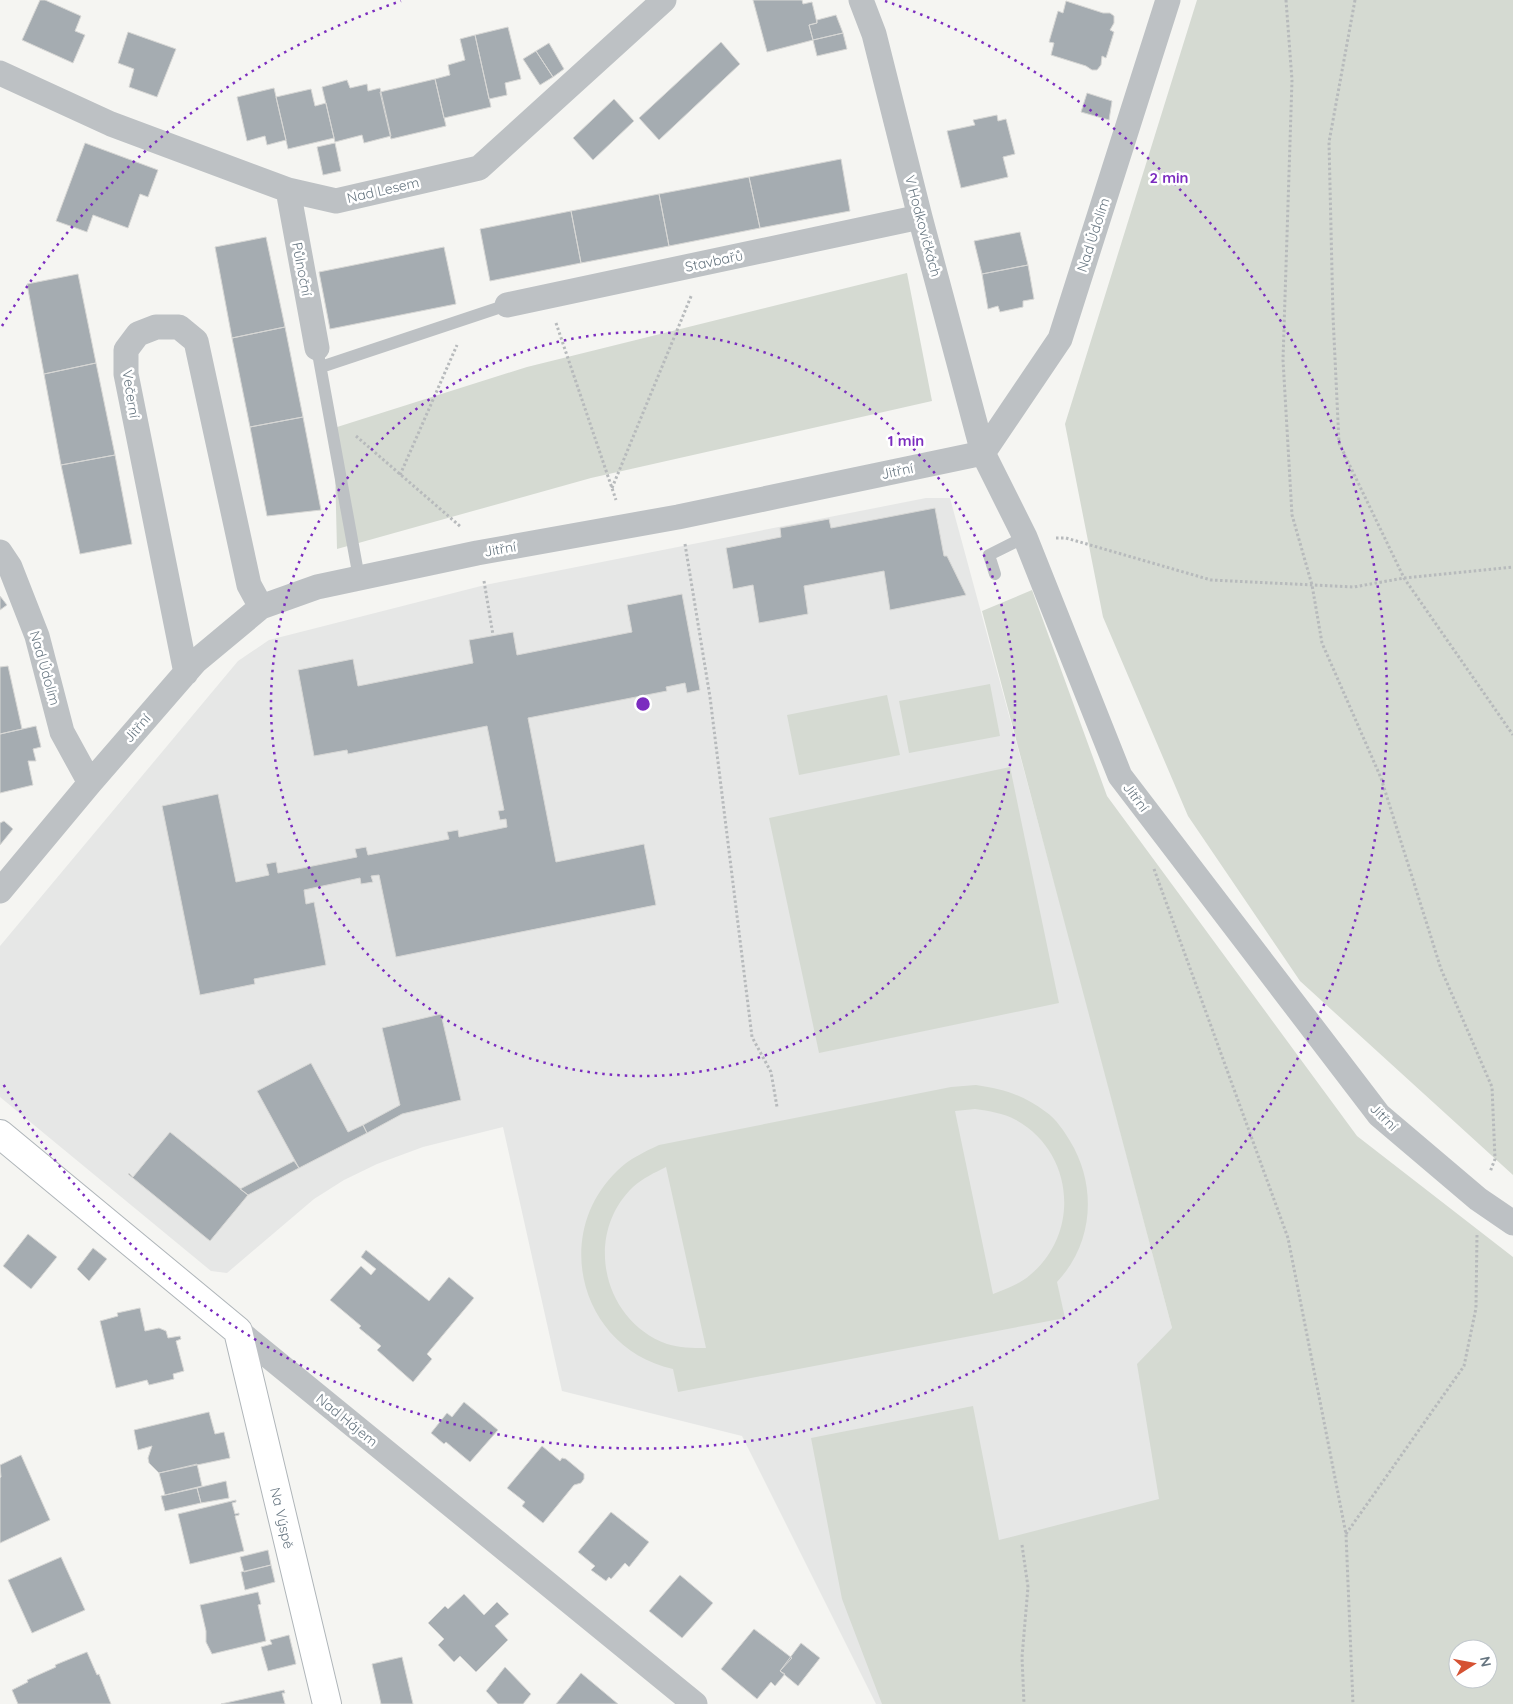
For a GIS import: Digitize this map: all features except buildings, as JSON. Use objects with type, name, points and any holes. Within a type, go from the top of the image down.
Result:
[{"type":"street","name":"Nad Lesem","points":[[0,73],[111,124],[288,190],[336,201],[480,168],[664,0]]},
{"type":"street","name":"V Hodkovičkách","points":[[861,0],[874,34],[983,454]]},
{"type":"street","name":"Nad Údolím","points":[[983,454],[1060,339],[1168,0]]},
{"type":"street","name":"Půlnoční","points":[[288,190],[319,358]]},
{"type":"street","name":"Stavbařů","points":[[507,305],[920,217]]},
{"type":"street","name":"Večerní","points":[[186,673],[126,374],[126,350],[138,334],[156,327],[179,327],[196,341],[249,585],[261,607]]},
{"type":"street","name":"Jitřní","points":[[0,891],[90,782],[196,662],[261,607],[317,587],[359,578],[477,553],[678,517],[983,454],[1025,537],[1120,776],[1379,1115],[1478,1199],[1513,1223]]},
{"type":"street","name":"Nad Údolím","points":[[0,552],[10,567],[37,636],[62,732],[90,782]]},
{"type":"street","name":"Nad Hájem","points":[[0,1134],[695,1704]]},
{"type":"street","name":"Na Výspě","points":[[238,1331],[327,1704]]},
{"type":"lane","points":[[359,578],[319,358],[468,318],[507,305]]},
{"type":"lane","points":[[995,574],[989,554],[1025,537]]},
{"type":"path","points":[[1286,0],[1292,80],[1283,360],[1292,515],[1312,585],[1322,643],[1381,778],[1441,969],[1492,1087],[1495,1159],[1478,1199],[1476,1308],[1464,1366],[1346,1534]]},
{"type":"path","points":[[1355,0],[1329,142],[1339,444],[1404,578],[1513,736]]},
{"type":"path","points":[[612,488],[704,263]]},
{"type":"path","points":[[546,297],[625,526]]},
{"type":"path","points":[[400,475],[468,318]]},
{"type":"path","points":[[329,412],[474,539],[493,635]]},
{"type":"path","points":[[678,517],[686,545],[710,697],[752,1037],[770,1072],[777,1107]]},
{"type":"path","points":[[1025,537],[1066,538],[1211,580],[1354,587],[1404,578],[1513,567]]},
{"type":"path","points":[[1153,868],[1288,1238],[1346,1534],[1353,1704]]},
{"type":"path","points":[[1022,1545],[1028,1587],[1022,1657],[1024,1704]]},
{"type":"shaded area","points":[[1197,0],[1513,0],[1513,1175],[1300,981],[1188,816],[1103,617],[1065,424]]},
{"type":"shaded area","points":[[907,273],[932,401],[591,478],[337,549],[334,428],[527,367]]},
{"type":"shaded area","points":[[926,498],[950,498],[1070,940],[1172,1328],[1240,1671],[1129,1704],[876,1704],[742,1436],[562,1391],[503,1127],[423,1147],[377,1164],[344,1180],[314,1199],[227,1273],[211,1271],[0,1097],[0,946],[238,661],[269,640],[485,585]]},
{"type":"shaded area","points":[[1032,590],[1107,796],[1357,1136],[1513,1257],[1513,1704],[882,1704],[842,1599],[811,1438],[973,1406],[999,1540],[1159,1499],[1137,1364],[1172,1328],[982,611]]},
{"type":"shaded area","points":[[990,684],[1000,736],[909,753],[899,701]]},
{"type":"shaded area","points":[[887,695],[900,755],[799,775],[787,715]]},
{"type":"shaded area","points":[[1010,767],[1059,1003],[819,1053],[769,818]]},
{"type":"shaded area","points":[[976,1085],[1004,1091],[1029,1101],[1050,1115],[1062,1129],[1079,1158],[1085,1176],[1088,1213],[1078,1250],[1069,1267],[1057,1282],[1065,1318],[678,1392],[673,1369],[642,1357],[616,1339],[598,1315],[586,1287],[581,1257],[585,1227],[596,1197],[617,1171],[632,1159],[659,1145],[951,1087]],"holes":[[[975,1109],[996,1113],[1016,1120],[1035,1134],[1050,1152],[1059,1172],[1064,1194],[1063,1216],[1057,1238],[1046,1258],[1026,1278],[1013,1286],[993,1294],[955,1111]],[[666,1167],[706,1348],[686,1348],[667,1344],[645,1333],[628,1317],[615,1297],[607,1275],[605,1252],[608,1229],[617,1207],[633,1187]]]}]
